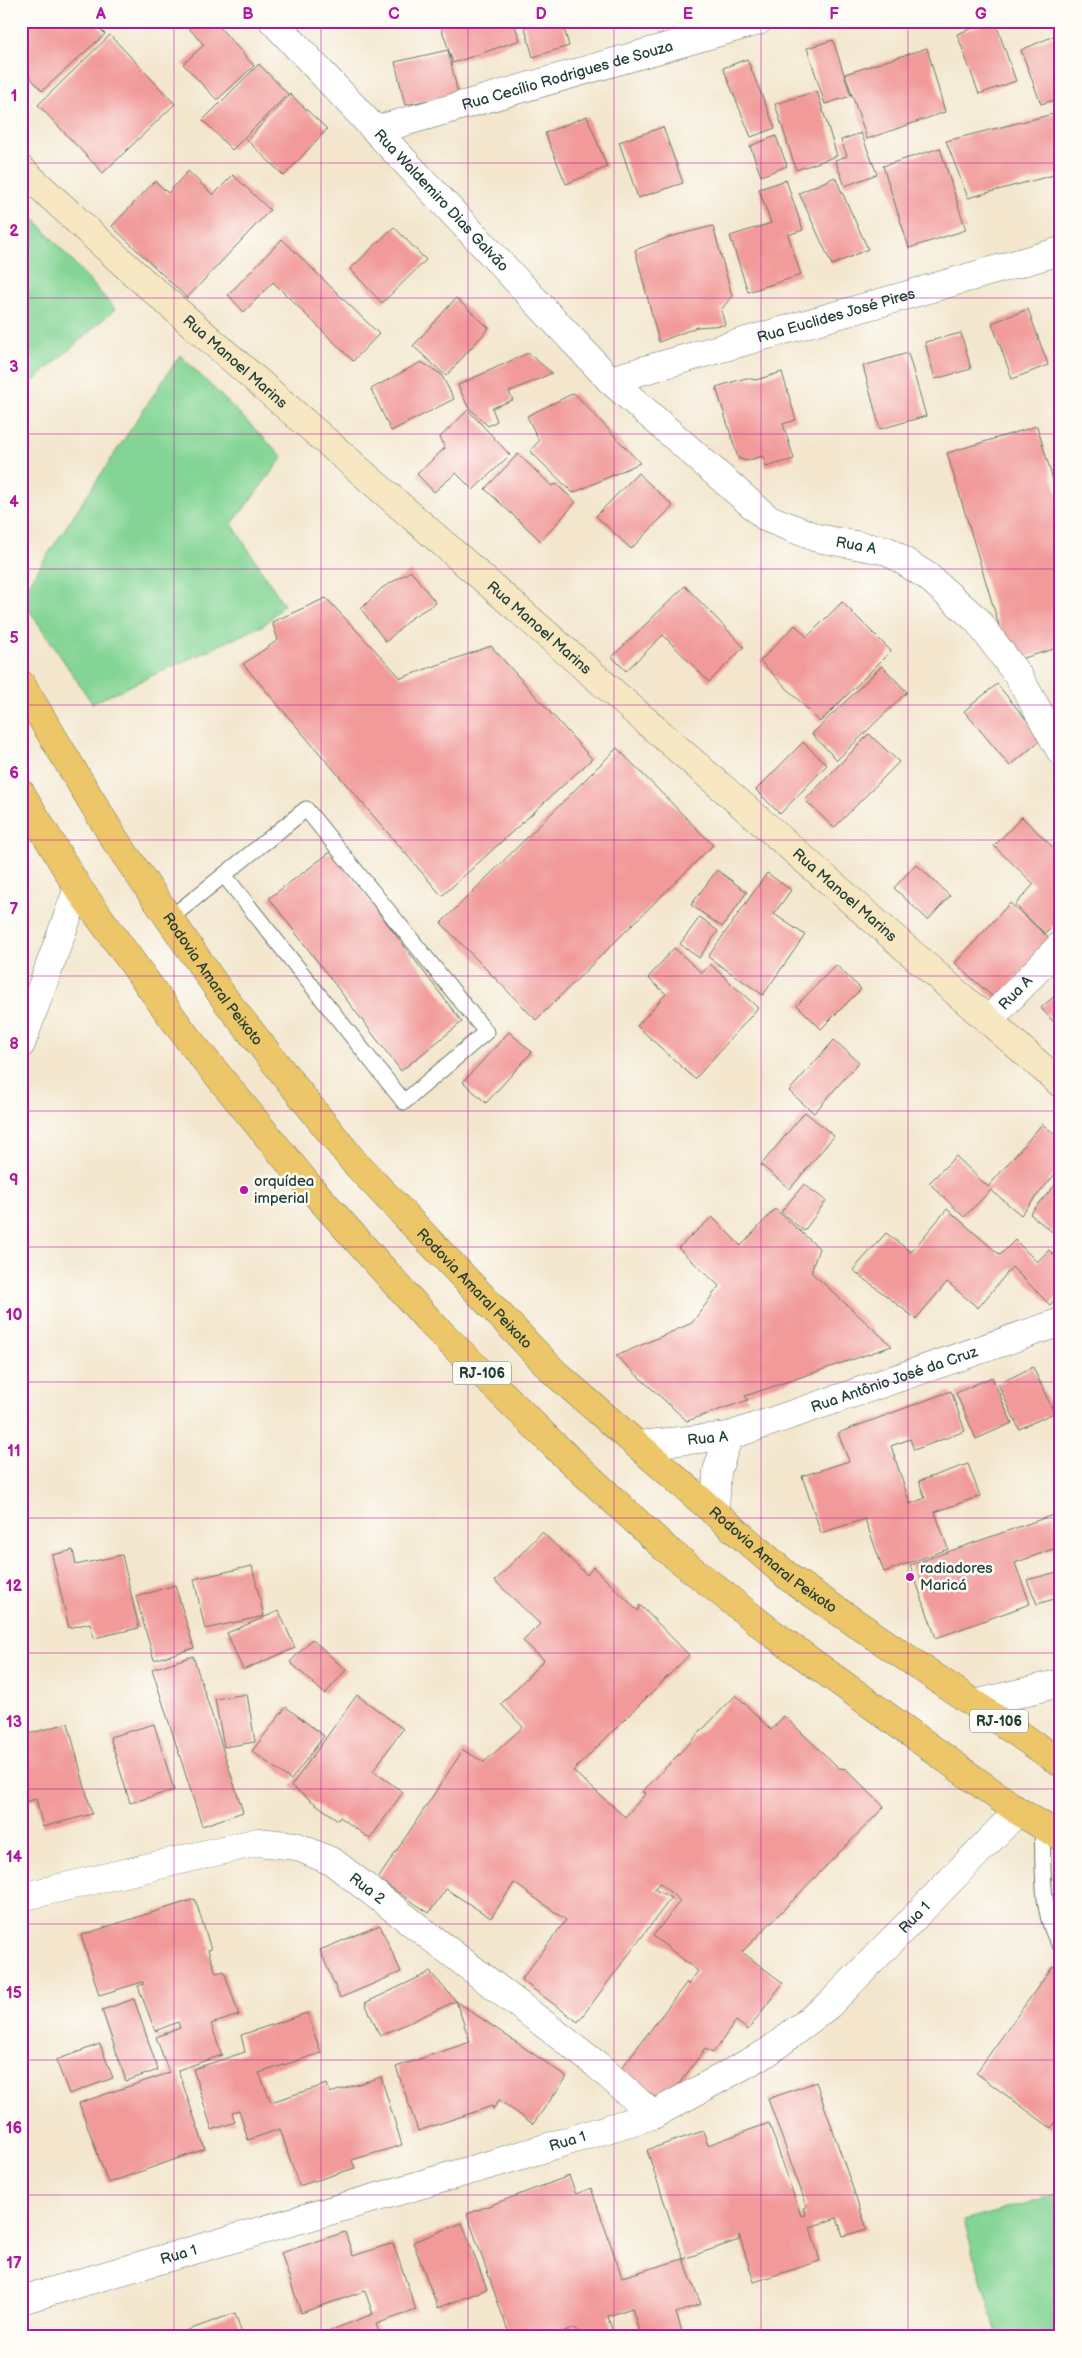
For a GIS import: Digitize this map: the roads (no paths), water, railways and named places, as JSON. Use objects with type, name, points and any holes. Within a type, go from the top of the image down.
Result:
[{"type":"highway","name":"Rodovia Amaral Peixoto","points":[[21,684],[115,840],[227,1002],[354,1162],[556,1374],[791,1579],[1061,1763]]},
{"type":"highway","name":"RJ-106","points":[[21,793],[78,888],[188,1039],[307,1184],[431,1323],[555,1446],[665,1548],[772,1633],[1018,1811],[1052,1831]]},
{"type":"main road","name":"Rua Manoel Marins","points":[[21,169],[134,274],[1061,1084]]},
{"type":"street","name":"Rua Waldemiro Dias Galvão","points":[[273,21],[610,380]]},
{"type":"street","name":"Rua Cecílio Rodrigues de Souza","points":[[376,130],[758,21]]},
{"type":"street","name":"Rua Euclides José Pires","points":[[610,380],[1061,251]]},
{"type":"street","name":"Rua A","points":[[610,380],[767,518],[817,538],[888,551],[927,576],[976,620],[1019,677],[1061,752]]},
{"type":"street","points":[[21,1044],[78,888]]},
{"type":"street","name":"Rua A","points":[[989,1020],[1061,944]]},
{"type":"street","name":"Rua Antônio José da Cruz","points":[[729,1436],[1061,1322]]},
{"type":"street","name":"Rua A","points":[[638,1445],[729,1436],[717,1471],[715,1513]]},
{"type":"street","points":[[974,1704],[1061,1683]]},
{"type":"street","name":"Rua 1","points":[[21,2300],[499,2162],[653,2115],[768,2052],[829,2005],[1018,1811]]},
{"type":"street","name":"Rua 2","points":[[21,1897],[258,1842],[296,1846],[333,1862],[596,2064],[653,2115]]},
{"type":"lane","points":[[170,919],[224,875],[306,809],[486,1032],[404,1102],[224,875]]},
{"type":"lane","points":[[1052,1831],[1046,1911],[1055,1938],[1061,1946]]},
{"type":"place","name":"orquídea imperial","points":[[244,1190]]},
{"type":"place","name":"radiadores Maricá","points":[[910,1577]]}]
